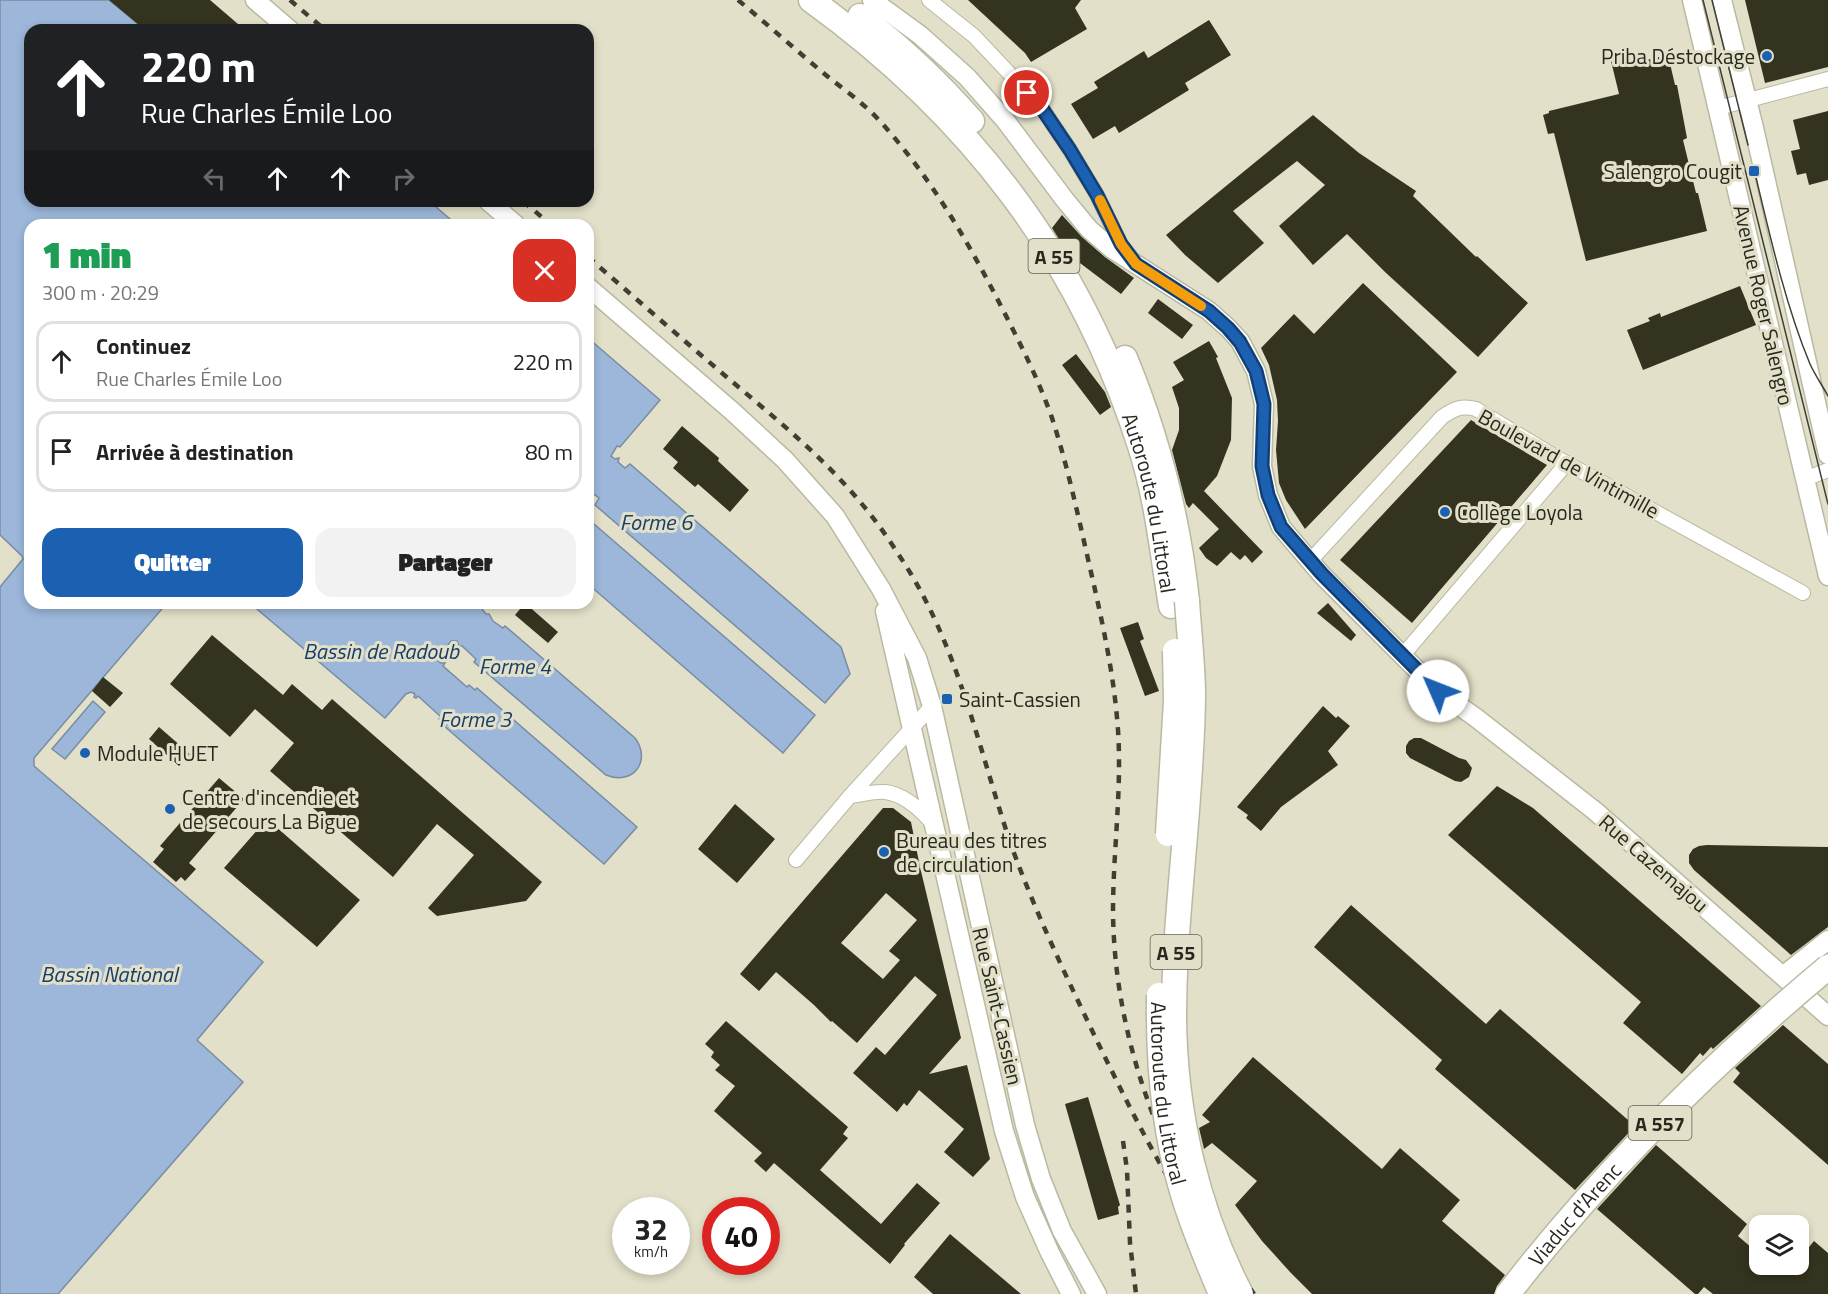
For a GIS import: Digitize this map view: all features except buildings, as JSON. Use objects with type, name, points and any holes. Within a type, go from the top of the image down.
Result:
[{"type":"highway","name":"Autoroute du Littoral","points":[[811,0],[873,47],[910,80],[954,123],[991,166],[1050,249],[1076,292],[1101,343],[1140,447],[1155,504],[1174,635],[1176,701],[1159,961],[1158,1033],[1163,1093],[1171,1146],[1182,1190],[1202,1249],[1221,1294]]},
{"type":"highway","name":"Autoroute du Littoral","points":[[839,0],[891,39],[944,88],[1008,161],[1065,241],[1097,297],[1143,404],[1172,501],[1182,555],[1193,696],[1176,953],[1174,1020],[1182,1113],[1193,1166],[1207,1214],[1230,1274],[1241,1294]]},
{"type":"highway","name":"Viaduc d'Arenc","points":[[1508,1294],[1530,1265],[1605,1179],[1682,1100],[1763,1022],[1828,967]]},
{"type":"street","points":[[255,0],[283,24]]},
{"type":"street","name":"Rue Cazemajou","points":[[872,0],[920,35],[967,77],[1005,120],[1089,229],[1112,249],[1209,311],[1240,342],[1256,371],[1264,404],[1262,466],[1268,495],[1281,527],[1310,561],[1438,691],[1475,717],[1595,811],[1784,975],[1825,1007]]},
{"type":"street","points":[[929,0],[974,36],[1041,107],[1070,150],[1097,195],[1121,244],[1136,264]]},
{"type":"street","name":"Avenue Roger Salengro","points":[[1692,0],[1828,576]]},
{"type":"street","name":"Avenue Roger Salengro","points":[[1722,0],[1828,455]]},
{"type":"street","points":[[1719,108],[1828,79]]},
{"type":"street","points":[[495,207],[509,219]]},
{"type":"street","name":"Rue Saint-Cassien","points":[[594,292],[732,411],[785,460],[835,516],[881,589],[917,658],[932,706],[1025,1125],[1041,1179],[1062,1231],[1096,1293]]},
{"type":"street","name":"Boulevard de Vintimille","points":[[1310,561],[1442,417],[1456,408],[1467,407],[1476,409],[1567,463],[1803,593]]},
{"type":"street","points":[[1402,656],[1567,463]]},
{"type":"street","points":[[1805,479],[1828,470]]},
{"type":"street","name":"Rue Saint-Cassien","points":[[881,589],[1004,1131],[1025,1197],[1071,1294]]},
{"type":"street","points":[[796,860],[850,796],[932,706]]},
{"type":"street","points":[[850,796],[878,792],[894,794],[923,812],[934,826]]},
{"type":"street","points":[[1784,975],[1828,940]]},
{"type":"water","name":"Bassin National","points":[[0,0],[109,0],[138,24],[24,24],[24,207],[436,207],[450,219],[24,219],[24,609],[162,609],[34,758],[34,766],[263,962],[197,1040],[243,1082],[58,1294],[0,1294],[0,587],[23,559],[0,535]]},
{"type":"water","name":"Forme 6","points":[[594,343],[660,400],[620,447],[617,446],[611,456],[615,459],[619,458],[618,462],[625,468],[630,464],[841,647],[850,674],[825,703],[595,505],[599,498],[594,494]]},
{"type":"water","points":[[594,524],[815,715],[783,753],[594,589]]},
{"type":"water","points":[[257,609],[482,609],[493,621],[503,628],[505,626],[635,738],[641,755],[637,769],[624,777],[616,778],[606,775],[474,662],[476,659],[462,646],[459,646],[457,641],[451,641],[438,657],[438,661],[445,663],[443,666],[467,687],[469,685],[475,690],[477,688],[637,827],[604,864],[444,726],[446,724],[439,719],[441,717],[418,696],[414,697],[415,694],[411,692],[406,694],[385,718]]},
{"type":"water","points":[[93,701],[105,712],[65,759],[52,749]]},
{"type":"tram line","points":[[1703,0],[1828,504]]},
{"type":"tram line","points":[[1712,0],[1748,145]]},
{"type":"tram line","points":[[1754,169],[1778,268],[1793,317],[1810,364],[1828,396]]},
{"type":"railway","points":[[290,0],[318,24]]},
{"type":"railway","points":[[738,0],[871,112],[914,163],[947,210],[991,286],[1024,351],[1047,404],[1076,505],[1102,623],[1113,687],[1119,753],[1113,912],[1119,988],[1126,1025],[1147,1099],[1176,1169],[1208,1226],[1254,1294]]},
{"type":"railway","points":[[530,207],[544,219]]},
{"type":"railway","points":[[594,262],[815,454],[868,511],[911,574],[928,605],[956,671],[1010,842],[1052,945],[1132,1111],[1155,1155],[1194,1219]]},
{"type":"railway","points":[[1123,1141],[1136,1294]]},
{"type":"slow traffic","points":[[1100,200],[1121,244],[1136,264],[1201,306]]},
{"type":"place","name":"Priba Déstockage","points":[[1767,56]]},
{"type":"place","name":"Salengro Cougit","points":[[1754,171]]},
{"type":"place","name":"Collège Loyola","points":[[1445,512]]},
{"type":"place","name":"Saint-Cassien","points":[[947,699]]},
{"type":"place","name":"Module HUET","points":[[85,753]]},
{"type":"place","name":"Centre d'incendie et de secours La Bigue","points":[[170,809]]},
{"type":"place","name":"Bureau des titres de circulation","points":[[884,852]]},
{"type":"route","points":[[1027,93],[1041,107],[1070,150],[1097,195],[1121,244],[1136,264],[1209,311],[1240,342],[1256,371],[1264,404],[1262,466],[1268,495],[1281,527],[1322,574],[1438,691]]},
{"type":"water label","name":"Bassin de Radoub","points":[[381,651]]},
{"type":"water label","name":"Forme 4","points":[[515,666]]},
{"type":"water label","name":"Forme 3","points":[[475,719]]}]
